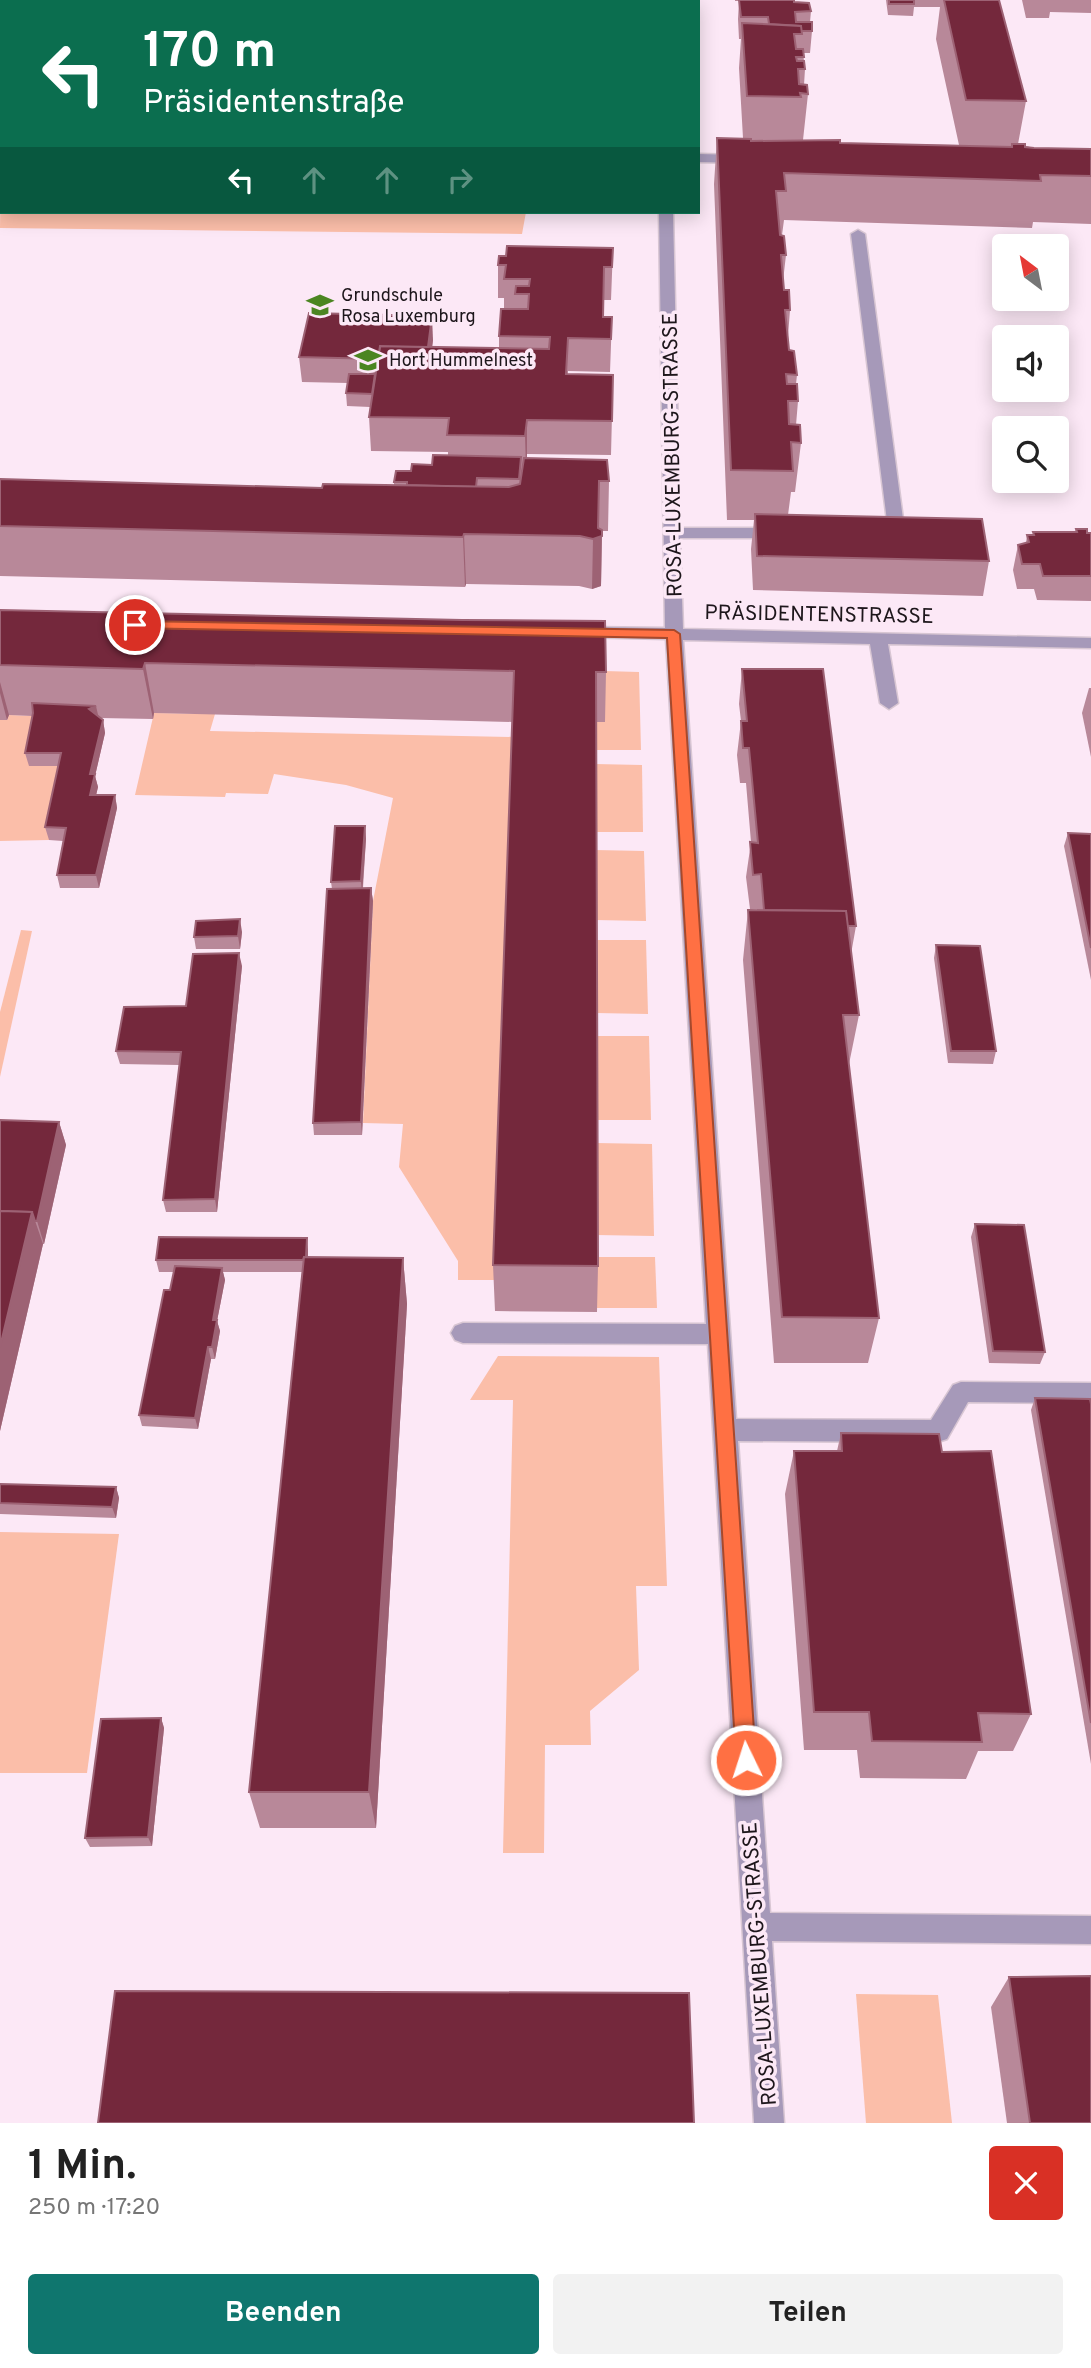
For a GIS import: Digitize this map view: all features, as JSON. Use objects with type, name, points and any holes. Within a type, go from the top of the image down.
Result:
[{"type":"street","points":[[700,158],[753,160]]},
{"type":"street","name":"ROSA-LUXEMBURG-STRASSE","points":[[666,214],[674,634],[769,2123]]},
{"type":"street","points":[[858,234],[897,534],[869,534]]},
{"type":"street","points":[[674,533],[799,534]]},
{"type":"street","name":"PRÄSIDENTENSTRASSE","points":[[564,632],[1091,643]]},
{"type":"street","points":[[878,638],[889,703]]},
{"type":"street","points":[[463,1333],[719,1334]]},
{"type":"street","points":[[725,1430],[938,1431],[961,1392],[1091,1393]]},
{"type":"street","points":[[757,1927],[1091,1930]]},
{"type":"shaded area","points":[[0,214],[526,214],[522,234],[0,228]]},
{"type":"shaded area","points":[[604,671],[639,672],[641,750],[595,750],[595,722],[604,722]]},
{"type":"shaded area","points":[[154,713],[215,714],[210,731],[515,737],[496,1280],[458,1280],[458,1261],[399,1167],[403,1124],[363,1123],[373,901],[393,798],[346,785],[274,774],[268,794],[226,793],[225,797],[135,795]]},
{"type":"shaded area","points":[[9,715],[35,716],[64,766],[49,840],[0,841],[0,720],[7,720]]},
{"type":"shaded area","points":[[595,764],[642,765],[643,832],[595,832]]},
{"type":"shaded area","points":[[595,850],[644,851],[646,921],[595,920]]},
{"type":"shaded area","points":[[21,930],[32,931],[0,1077],[0,1012]]},
{"type":"shaded area","points":[[596,940],[646,940],[648,1014],[596,1013]]},
{"type":"shaded area","points":[[596,1036],[649,1036],[651,1120],[597,1120]]},
{"type":"shaded area","points":[[596,1143],[652,1144],[654,1236],[596,1235]]},
{"type":"shaded area","points":[[597,1257],[655,1257],[657,1308],[597,1308]]},
{"type":"shaded area","points":[[498,1356],[659,1357],[667,1586],[636,1586],[639,1670],[590,1711],[591,1745],[545,1745],[544,1853],[503,1853],[513,1400],[470,1400]]},
{"type":"shaded area","points":[[0,1532],[119,1534],[87,1773],[0,1773]]},
{"type":"shaded area","points":[[856,1994],[938,1995],[952,2123],[866,2123]]},
{"type":"building","points":[[739,0],[794,0],[809,3],[811,11],[795,12],[796,22],[812,22],[812,31],[801,31],[801,26],[769,24],[768,17],[741,17]]},
{"type":"building","points":[[889,0],[914,0],[914,4],[889,4]]},
{"type":"building","points":[[944,0],[999,0],[1026,101],[966,100]]},
{"type":"building","points":[[742,23],[801,26],[802,34],[794,34],[796,49],[803,49],[804,57],[796,57],[797,61],[804,61],[805,69],[798,69],[799,84],[807,85],[808,94],[800,93],[801,97],[747,96]]},
{"type":"building","points":[[717,138],[1012,147],[1012,144],[1025,144],[1025,147],[1034,148],[1091,149],[1091,176],[1040,175],[1041,181],[784,173],[786,191],[776,191],[780,235],[784,236],[786,255],[781,255],[784,290],[789,290],[790,310],[785,310],[789,350],[794,351],[797,375],[786,374],[787,384],[797,384],[798,401],[788,401],[789,424],[800,425],[801,443],[791,442],[793,471],[731,470]]},
{"type":"building","points":[[507,246],[613,248],[612,267],[604,267],[603,317],[612,317],[611,339],[568,338],[566,374],[613,375],[612,421],[527,420],[525,436],[447,435],[449,418],[369,417],[380,346],[549,349],[550,337],[499,336],[501,309],[528,309],[529,294],[515,294],[516,286],[529,286],[530,279],[504,279],[506,265],[498,265],[499,256],[506,256]]},
{"type":"building","points":[[309,313],[432,316],[428,347],[380,346],[378,359],[299,357]]},
{"type":"building","points":[[349,374],[375,374],[372,394],[346,393]]},
{"type":"building","points":[[433,455],[521,457],[519,479],[477,478],[476,487],[407,485],[407,482],[394,482],[396,471],[411,471],[412,464],[432,465]]},
{"type":"building","points":[[524,458],[607,460],[609,481],[599,481],[598,528],[602,530],[602,536],[593,539],[580,536],[464,534],[463,537],[0,526],[0,479],[322,488],[323,484],[509,487],[520,484]]},
{"type":"building","points":[[755,514],[982,519],[989,561],[757,556]]},
{"type":"building","points":[[1076,529],[1087,529],[1087,533],[1091,533],[1091,576],[1043,576],[1040,564],[1022,564],[1018,545],[1029,542],[1027,535],[1034,535],[1033,532],[1077,532]]},
{"type":"building","points":[[0,610],[605,621],[606,672],[596,672],[598,1266],[493,1265],[514,671],[145,663],[143,669],[0,665]]},
{"type":"building","points":[[742,669],[823,669],[856,926],[847,926],[846,911],[764,910],[761,874],[753,875],[750,842],[758,843],[749,748],[743,748],[741,721],[747,721]]},
{"type":"building","points":[[32,703],[96,706],[89,709],[103,720],[90,774],[95,774],[90,795],[115,795],[96,875],[57,875],[66,828],[45,827],[61,753],[25,753],[33,713]]},
{"type":"building","points":[[335,826],[365,826],[361,881],[331,882]]},
{"type":"building","points":[[1068,833],[1091,834],[1091,948]]},
{"type":"building","points":[[371,888],[361,1122],[313,1123],[327,889]]},
{"type":"building","points":[[748,910],[846,911],[859,1015],[843,1015],[879,1318],[782,1317]]},
{"type":"building","points":[[240,919],[238,936],[194,937],[196,921]]},
{"type":"building","points":[[936,945],[980,946],[996,1051],[951,1051]]},
{"type":"building","points":[[239,953],[215,1199],[163,1200],[181,1052],[116,1051],[124,1007],[186,1006],[193,954]]},
{"type":"building","points":[[0,1120],[59,1122],[37,1221],[32,1212],[0,1211]]},
{"type":"building","points":[[0,1211],[32,1212],[0,1347]]},
{"type":"building","points":[[975,1224],[1024,1225],[1045,1352],[993,1351]]},
{"type":"building","points":[[159,1237],[307,1238],[306,1257],[303,1260],[156,1260]]},
{"type":"building","points":[[304,1257],[403,1258],[369,1792],[249,1792]]},
{"type":"building","points":[[175,1266],[222,1268],[213,1320],[217,1320],[212,1347],[208,1347],[195,1418],[139,1415],[164,1290],[170,1290]]},
{"type":"building","points":[[1035,1398],[1090,1399],[1091,1404],[1091,1723]]},
{"type":"building","points":[[841,1433],[939,1434],[942,1452],[991,1451],[1031,1714],[978,1713],[982,1742],[872,1741],[869,1712],[814,1712],[794,1451],[842,1451]]},
{"type":"building","points":[[0,1484],[116,1487],[112,1507],[0,1503]]},
{"type":"building","points":[[161,1718],[148,1837],[85,1838],[101,1719]]},
{"type":"building","points":[[1091,1976],[1091,2123],[1030,2123],[1009,1977]]},
{"type":"building","points":[[115,1991],[689,1993],[694,2123],[98,2123]]},
{"type":"place","name":"Grundschule Rosa Luxemburg","points":[[320,305]]},
{"type":"place","name":"Hort Hummelnest","points":[[368,360]]},
{"type":"route","points":[[135,625],[674,634],[746,1760]]}]
